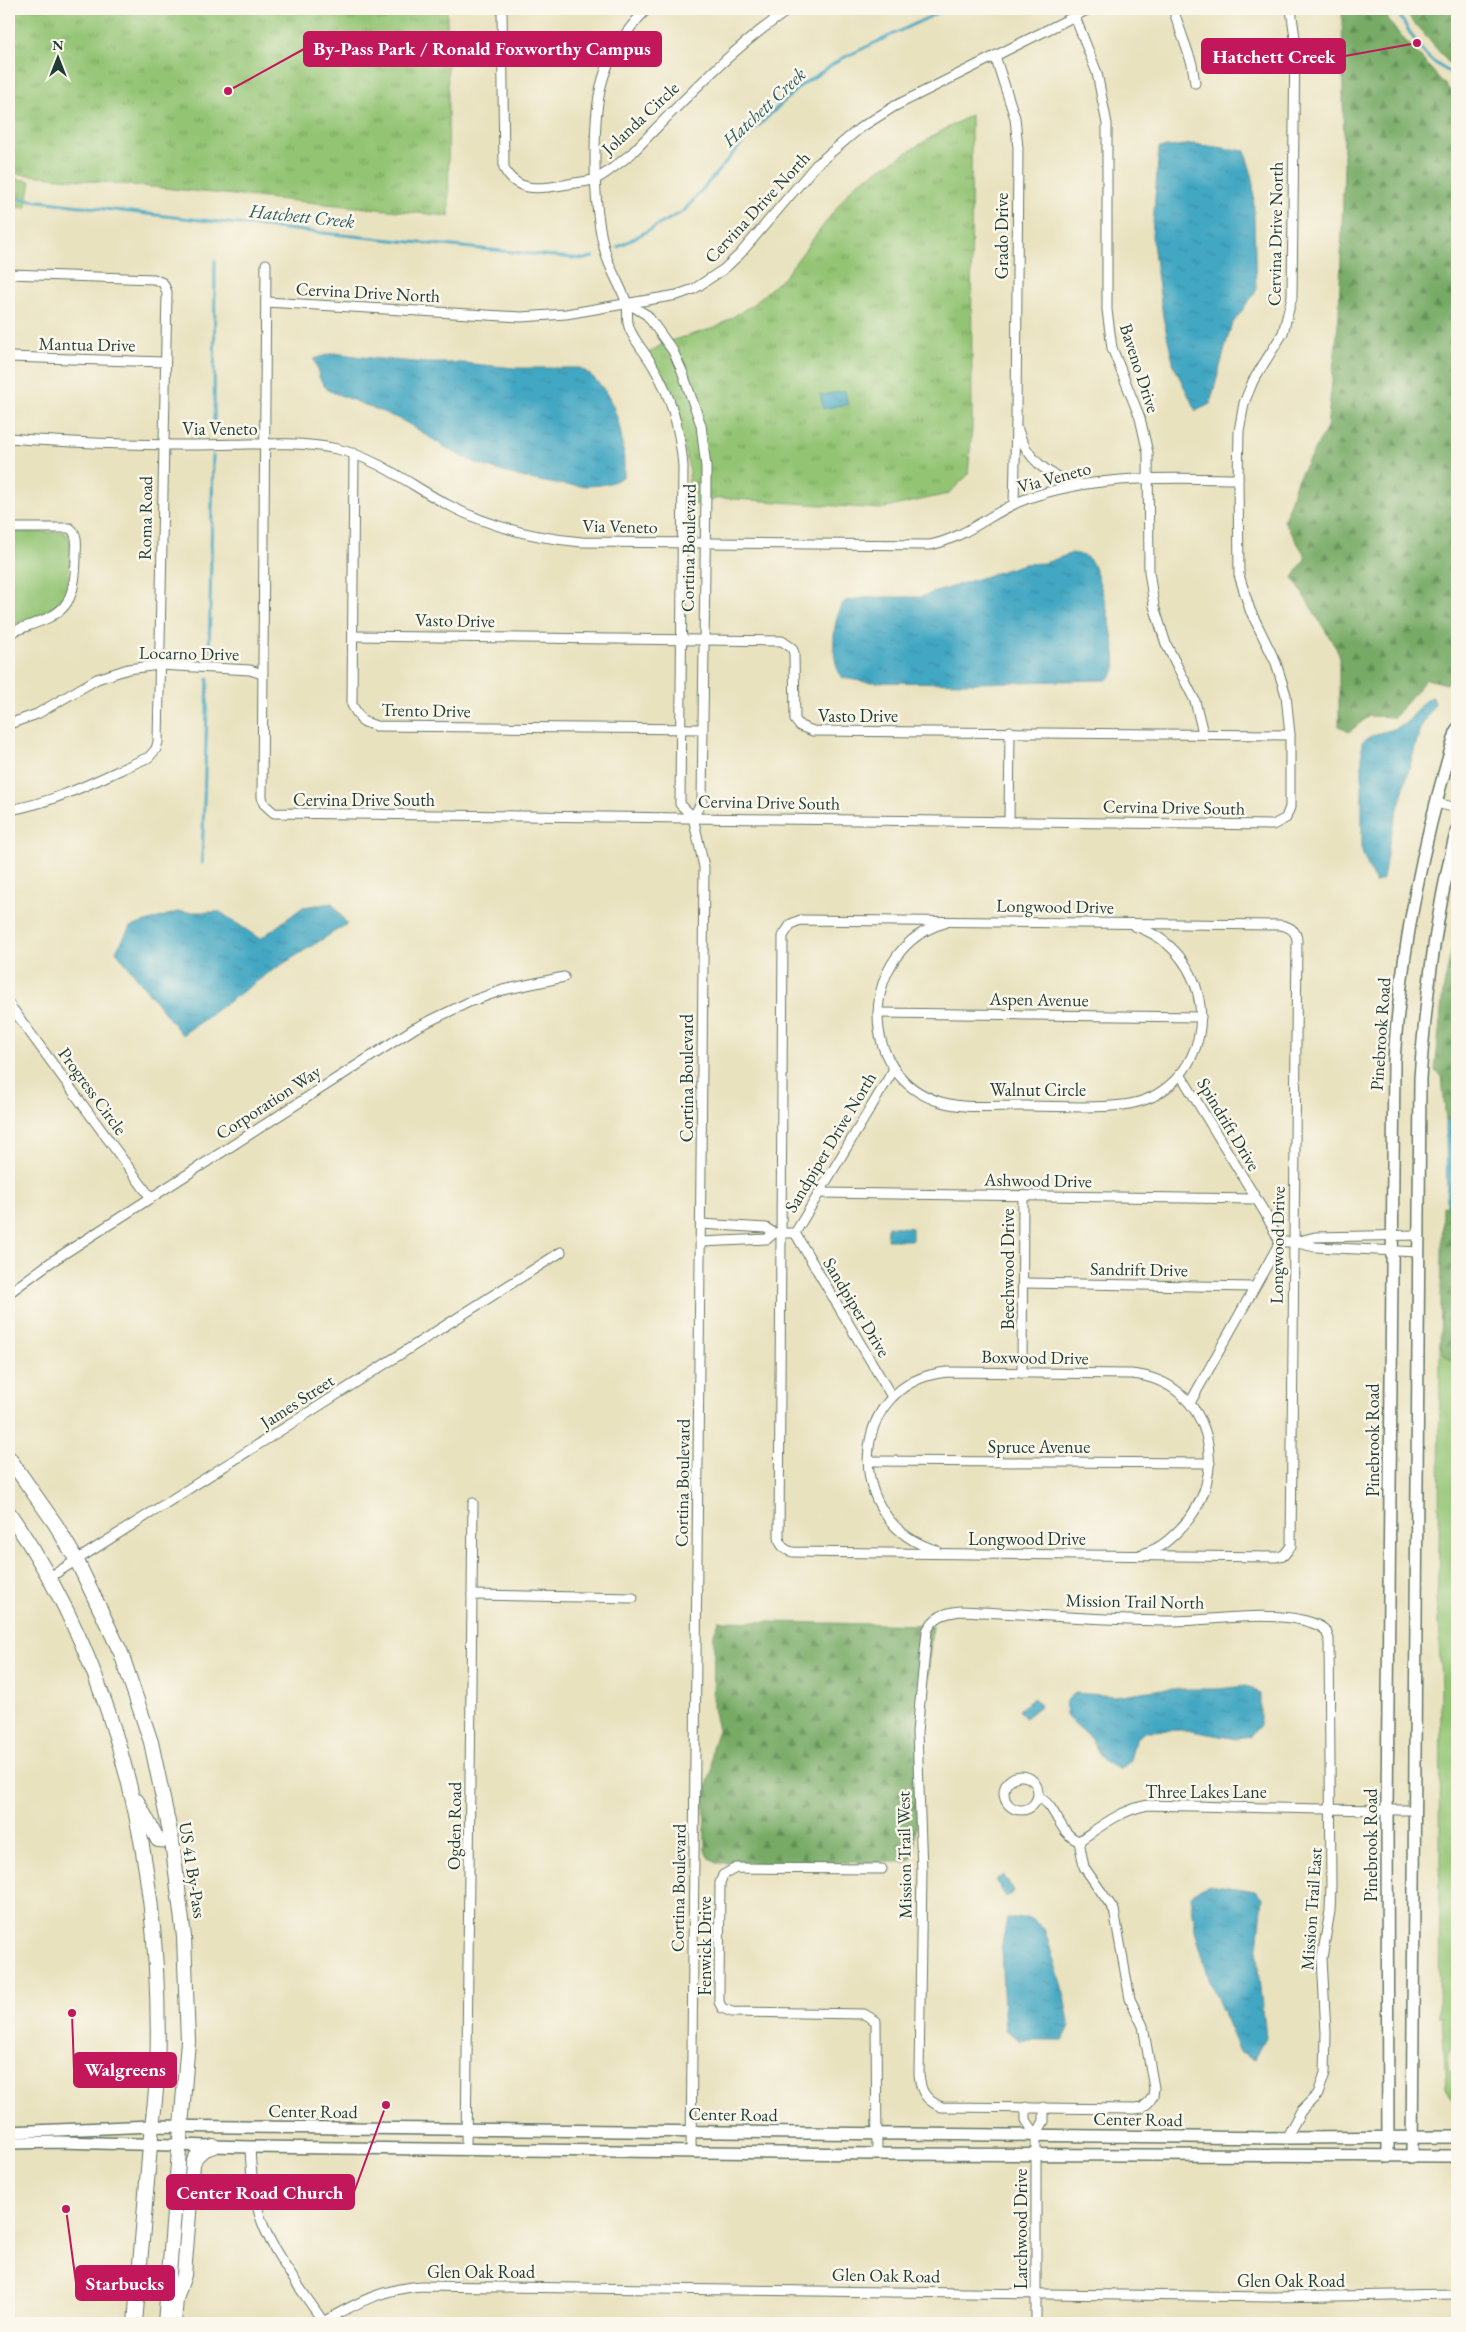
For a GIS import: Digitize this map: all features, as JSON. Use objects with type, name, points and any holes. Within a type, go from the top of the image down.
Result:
[{"type":"main road","name":"US 41 By-Pass","points":[[9,1458],[56,1525],[77,1561],[104,1615],[136,1693],[151,1742],[172,1841],[180,1894],[187,1985],[188,2041],[181,2146],[177,2169],[165,2323]]},
{"type":"main road","points":[[9,1513],[50,1577],[70,1614],[100,1686],[122,1756],[148,1883],[154,1945],[157,2072],[135,2323]]},
{"type":"main road","points":[[130,1790],[158,1840],[172,1841]]},
{"type":"main road","points":[[174,2323],[176,2299],[184,2275],[193,2164],[202,2151],[214,2146]]},
{"type":"street","name":"Jolanda Circle","points":[[502,9],[504,168],[509,177],[525,187],[535,189],[595,179],[631,154],[735,50],[790,9]]},
{"type":"street","name":"Cortina Boulevard","points":[[647,9],[622,37],[602,78],[595,123],[595,179],[600,232],[607,258],[626,303],[629,327],[664,386],[677,423],[683,466],[680,804],[693,817],[704,867],[691,2151]]},
{"type":"street","name":"Cervina Drive North","points":[[266,302],[521,317],[566,314],[677,295],[710,280],[740,254],[816,165],[860,128],[895,106],[996,56],[1074,12],[1089,9]]},
{"type":"street","points":[[1173,9],[1192,64],[1195,83]]},
{"type":"street","name":"Cervina Drive North","points":[[1238,478],[1239,430],[1244,403],[1253,381],[1284,333],[1292,297],[1295,38],[1291,9]]},
{"type":"street","name":"Baveno Drive","points":[[1074,12],[1097,73],[1107,124],[1107,310],[1109,329],[1118,364],[1140,418],[1148,453],[1150,571],[1154,606],[1166,644],[1195,700],[1203,733]]},
{"type":"street","name":"Grado Drive","points":[[996,56],[1010,101],[1018,138],[1014,504]]},
{"type":"street","points":[[264,444],[266,264]]},
{"type":"street","name":"Roma Road","points":[[9,274],[159,280],[163,283],[167,292],[164,362],[158,742],[153,753],[68,792],[38,803],[9,810]]},
{"type":"street","name":"Cortina Boulevard","points":[[626,303],[647,315],[672,351],[694,400],[701,425],[706,467],[702,802],[693,817]]},
{"type":"street","name":"Mantua Drive","points":[[9,357],[164,362]]},
{"type":"street","name":"Grado Drive","points":[[1016,419],[1024,445],[1043,468],[1061,479],[1079,483],[1090,482]]},
{"type":"street","name":"Via Veneto","points":[[9,438],[68,443],[320,446],[354,454],[465,514],[509,529],[552,539],[582,542],[930,545],[953,538],[1014,504],[1047,492],[1090,482],[1148,478],[1238,478]]},
{"type":"street","name":"Cervina Drive South","points":[[264,444],[262,797],[264,804],[274,813],[1273,825],[1280,823],[1286,818],[1290,806],[1290,735],[1286,695],[1282,678],[1250,610],[1240,581],[1238,562],[1238,478]]},
{"type":"street","name":"Trento Drive","points":[[354,454],[352,706],[357,716],[371,726],[702,729]]},
{"type":"street","points":[[9,528],[70,528],[74,532],[76,539],[75,583],[69,602],[54,614],[9,633]]},
{"type":"street","name":"Vasto Drive","points":[[353,636],[782,640],[788,643],[795,656],[794,713],[800,726],[806,730],[1290,735]]},
{"type":"street","name":"Locarno Drive","points":[[9,724],[46,710],[104,676],[128,669],[159,665],[250,670],[262,674]]},
{"type":"street","name":"Pinebrook Road","points":[[1388,2157],[1387,1810],[1392,1095],[1399,995],[1410,912],[1436,803],[1457,729]]},
{"type":"street","points":[[1009,822],[1010,732]]},
{"type":"street","points":[[1436,803],[1457,808]]},
{"type":"street","points":[[1412,2157],[1418,1235],[1423,1036],[1438,919],[1457,829]]},
{"type":"street","name":"Longwood Drive","points":[[800,920],[1125,924],[1279,925],[1286,926],[1294,932],[1297,940],[1290,1549],[1284,1555],[1276,1557],[788,1551],[780,1545],[779,1527],[777,1233],[783,936],[785,930],[800,920]]},
{"type":"street","name":"Walnut Circle","points":[[952,921],[927,930],[899,954],[884,979],[878,1013],[882,1044],[894,1069],[923,1094],[941,1102],[961,1105],[1123,1105],[1152,1097],[1180,1074],[1196,1050],[1200,1035],[1201,1017],[1195,984],[1181,960],[1158,938],[1143,930],[1125,924]]},
{"type":"street","name":"Corporation Way","points":[[9,1293],[52,1262],[415,1028],[469,1002],[503,990],[564,977]]},
{"type":"street","name":"Progress Circle","points":[[9,1004],[151,1198]]},
{"type":"street","name":"Aspen Avenue","points":[[878,1013],[1201,1017]]},
{"type":"street","name":"Sandpiper Drive North","points":[[795,1233],[894,1069]]},
{"type":"street","name":"Spindrift Drive","points":[[1180,1074],[1280,1242]]},
{"type":"street","name":"Ashwood Drive","points":[[819,1192],[1256,1199]]},
{"type":"street","name":"Beechwood Drive","points":[[1022,1373],[1024,1196]]},
{"type":"street","points":[[701,1224],[766,1228],[777,1233],[795,1233]]},
{"type":"street","points":[[701,1242],[767,1239],[777,1233]]},
{"type":"street","name":"Sandpiper Drive","points":[[795,1233],[892,1397]]},
{"type":"street","points":[[1190,1403],[1280,1242],[1293,1242],[1315,1237],[1418,1235]]},
{"type":"street","points":[[1293,1242],[1315,1248],[1418,1252]]},
{"type":"street","name":"James Street","points":[[50,1577],[561,1252]]},
{"type":"street","name":"Sandrift Drive","points":[[1023,1283],[1254,1287]]},
{"type":"street","name":"Boxwood Drive","points":[[951,1554],[910,1540],[888,1519],[872,1490],[868,1461],[872,1429],[892,1397],[918,1379],[938,1373],[1144,1375],[1171,1386],[1190,1403],[1204,1430],[1209,1448],[1210,1464],[1204,1495],[1194,1514],[1158,1548],[1135,1555]]},
{"type":"street","name":"Spruce Avenue","points":[[868,1461],[1210,1464]]},
{"type":"street","name":"Ogden Road","points":[[466,2148],[473,1503]]},
{"type":"street","points":[[472,1595],[633,1598]]},
{"type":"street","name":"Mission Trail North","points":[[935,1619],[942,1615],[960,1611],[1099,1620],[1193,1621],[1229,1617],[1292,1618],[1323,1628],[1328,1639]]},
{"type":"street","name":"Mission Trail West","points":[[935,1619],[926,1634],[917,1732],[922,1870],[919,2074],[923,2093],[933,2104],[942,2107],[1026,2107]]},
{"type":"street","name":"Mission Trail East","points":[[1286,2138],[1300,2110],[1318,2094],[1325,2073],[1326,2033],[1322,1958],[1331,1893],[1328,1639]]},
{"type":"street","points":[[1038,1797],[1046,1802],[1068,1836],[1079,1841],[1084,1867],[1114,1910],[1130,2000],[1143,2026],[1152,2076],[1153,2096],[1142,2108],[1126,2109],[1044,2107],[1026,2107],[1026,2120],[1036,2135],[1044,2121],[1044,2107]]},
{"type":"street","name":"Three Lakes Lane","points":[[1079,1841],[1119,1813],[1148,1805],[1415,1810]]},
{"type":"street","name":"Fenwick Drive","points":[[877,2154],[876,2021],[871,2016],[864,2014],[732,2012],[722,2008],[719,2002],[720,1882],[723,1876],[736,1868],[882,1869]]},
{"type":"street","name":"Center Road","points":[[9,2132],[152,2126],[466,2131],[691,2131],[1286,2138],[1457,2137]]},
{"type":"street","name":"Larchwood Drive","points":[[1036,2135],[1036,2323]]},
{"type":"street","name":"Center Road","points":[[9,2143],[60,2142],[181,2146],[877,2154],[1457,2156]]},
{"type":"street","points":[[250,2147],[256,2204],[262,2223],[271,2242],[323,2323]]},
{"type":"street","name":"Glen Oak Road","points":[[323,2323],[374,2295],[397,2289],[421,2286],[1271,2297],[1457,2294]]},
{"type":"green space","points":[[9,9],[447,9],[449,216],[9,173]]},
{"type":"green space","points":[[1342,9],[1382,9],[1394,28],[1457,98],[1457,664],[1447,684],[1426,679],[1394,717],[1369,716],[1349,732],[1339,726],[1339,653],[1293,578],[1306,557],[1284,521],[1297,480],[1327,428],[1339,315],[1344,166]]},
{"type":"green space","points":[[1402,9],[1457,9],[1457,64],[1449,63]]},
{"type":"green space","points":[[971,115],[972,429],[968,475],[948,494],[880,509],[720,498],[682,508],[690,472],[669,390],[647,354],[664,343],[717,327],[752,305],[785,276],[854,185]]},
{"type":"green space","points":[[9,178],[31,181],[26,208],[9,206]]},
{"type":"green space","points":[[9,532],[62,532],[68,535],[70,542],[70,564],[66,592],[61,600],[54,607],[43,613],[9,627]]},
{"type":"green space","points":[[1453,942],[1457,943],[1457,1115],[1453,1115],[1446,1122],[1442,1076],[1435,1071],[1443,991]]},
{"type":"green space","points":[[1457,1200],[1457,1358],[1452,1361],[1445,1356],[1440,1345],[1443,1206],[1452,1208]]},
{"type":"green space","points":[[1440,1345],[1445,1356],[1452,1361],[1457,1358],[1457,2019],[1454,2026],[1448,2068],[1457,2084],[1457,2110],[1446,2088],[1442,2016],[1439,2016],[1441,1686],[1437,1598]]},
{"type":"green space","points":[[719,1621],[932,1625],[914,1856],[907,1862],[716,1863],[707,1856],[705,1850],[704,1794],[712,1770],[712,1747],[718,1730],[713,1708],[714,1633]]},
{"type":"water","points":[[1195,144],[1245,151],[1253,179],[1256,291],[1231,326],[1210,404],[1196,411],[1174,366],[1163,317],[1152,236],[1159,148]]},
{"type":"water","points":[[334,353],[427,363],[462,363],[515,368],[580,368],[593,377],[603,388],[616,415],[623,446],[624,476],[610,483],[591,486],[568,485],[520,477],[478,463],[455,453],[401,420],[327,390],[320,379],[314,359]]},
{"type":"water","points":[[845,391],[848,404],[823,409],[820,394]]},
{"type":"water","points":[[1072,553],[1084,556],[1090,560],[1099,580],[1111,630],[1115,660],[1114,672],[1106,680],[976,683],[866,682],[843,678],[839,671],[834,651],[835,627],[837,617],[845,601],[868,597],[920,597],[1024,564],[1045,563]]},
{"type":"water","points":[[1433,697],[1435,703],[1420,729],[1390,838],[1383,879],[1375,883],[1362,852],[1362,742],[1373,735],[1403,725],[1425,701]]},
{"type":"water","points":[[332,903],[347,924],[270,972],[182,1035],[116,951],[130,927],[177,912],[220,912],[260,939],[303,907]]},
{"type":"water","points":[[1453,1115],[1457,1115],[1457,1170],[1454,1184],[1457,1197],[1456,1203],[1452,1208],[1447,1206],[1446,1122]]},
{"type":"water","points":[[888,1226],[912,1228],[912,1240],[887,1240]]},
{"type":"water","points":[[1245,1686],[1253,1688],[1260,1694],[1260,1725],[1250,1737],[1237,1739],[1185,1730],[1146,1731],[1136,1738],[1130,1760],[1123,1768],[1119,1769],[1104,1762],[1091,1738],[1067,1717],[1065,1708],[1066,1701],[1075,1693],[1115,1696],[1162,1689],[1218,1689]]},
{"type":"water","points":[[1034,1698],[1040,1706],[1025,1718],[1019,1710]]},
{"type":"water","points":[[1004,1875],[1014,1892],[1006,1897],[995,1880]]},
{"type":"water","points":[[1209,1884],[1256,1891],[1263,1898],[1257,1957],[1265,2038],[1254,2059],[1240,2052],[1210,1982],[1195,1930],[1191,1895]]},
{"type":"water","points":[[1007,1918],[1029,1918],[1044,1928],[1062,1987],[1070,2026],[1063,2040],[1020,2040],[1005,2030],[1001,1950]]},
{"type":"waterway","name":"Hatchett Creek","points":[[618,247],[684,211],[750,134],[799,87],[841,59],[946,9]]},
{"type":"waterway","name":"Hatchett Creek","points":[[1394,9],[1425,54],[1457,78]]},
{"type":"waterway","name":"Hatchett Creek","points":[[9,197],[152,215],[296,230],[584,259],[593,257]]},
{"type":"waterway","points":[[214,436],[215,261]]},
{"type":"waterway","points":[[209,659],[213,456]]},
{"type":"waterway","points":[[202,863],[208,679]]},
{"type":"place","name":"Hatchett Creek","points":[[1417,43]]},
{"type":"place","name":"By-Pass Park / Ronald Foxworthy Campus","points":[[228,91]]},
{"type":"place","name":"Walgreens","points":[[72,2013]]},
{"type":"place","name":"Center Road Church","points":[[386,2105]]},
{"type":"place","name":"Starbucks","points":[[66,2209]]}]
